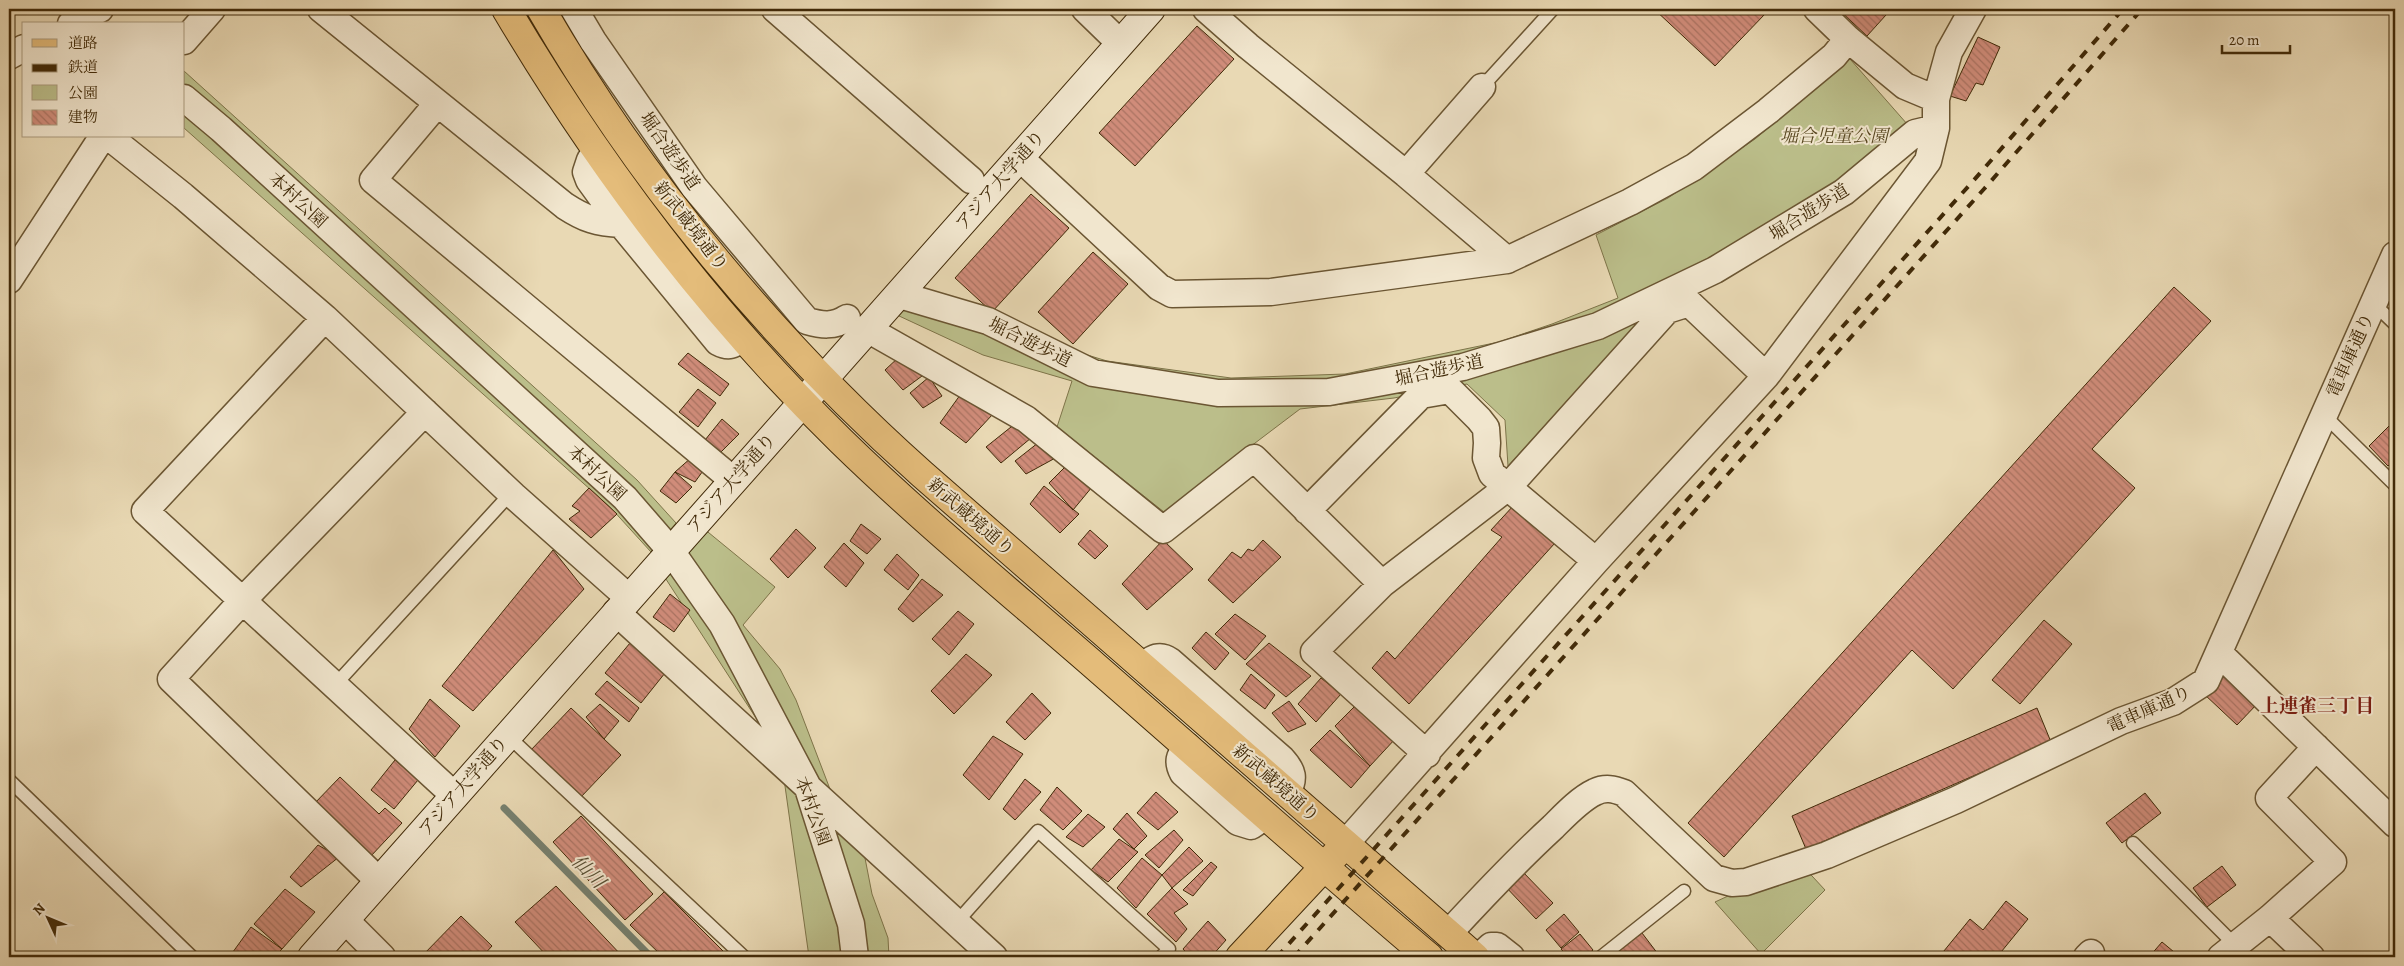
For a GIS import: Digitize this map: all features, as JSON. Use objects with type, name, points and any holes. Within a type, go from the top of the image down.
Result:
[{"type":"main road","name":"新武蔵境通り","points":[[506,9],[598,154],[672,252],[743,338],[803,403],[918,513],[1429,957]]},
{"type":"main road","name":"新武蔵境通り","points":[[541,9],[608,114],[683,217],[735,282],[823,380],[909,463],[1475,957]]},
{"type":"main road","points":[[1240,957],[1345,844]]},
{"type":"street","points":[[185,40],[212,9]]},
{"type":"street","points":[[321,9],[565,206],[580,216],[598,223],[621,224]]},
{"type":"street","name":"堀合遊歩道","points":[[574,9],[593,41],[694,187],[807,321],[823,325],[858,324]]},
{"type":"street","points":[[775,9],[971,180]]},
{"type":"street","points":[[1085,9],[1120,43]]},
{"type":"street","name":"アジア大学通り","points":[[312,957],[823,380],[858,324],[900,294],[1151,9]]},
{"type":"street","points":[[1206,9],[1248,46],[1406,174],[1507,260]]},
{"type":"street","points":[[1817,9],[1905,86],[1936,99]]},
{"type":"street","points":[[1345,844],[1427,754],[1596,561],[1766,376],[1928,160],[1936,128],[1936,99],[1949,52],[1973,9]]},
{"type":"street","points":[[1020,158],[1159,287],[1172,294],[1271,292],[1507,260],[1630,202],[1694,167],[1768,112],[1834,56],[1848,38]]},
{"type":"street","points":[[9,56],[22,49]]},
{"type":"street","points":[[1406,174],[1482,87]]},
{"type":"street","name":"本村公園","points":[[185,99],[221,129],[625,498],[671,551],[722,624],[807,785],[851,924],[854,957]]},
{"type":"street","points":[[437,104],[373,180],[733,480]]},
{"type":"street","name":"堀合遊歩道","points":[[900,294],[988,320],[1092,373],[1218,394],[1329,392],[1462,368],[1598,326],[1716,270],[1844,192],[1916,133],[1936,128]]},
{"type":"street","points":[[9,280],[102,138]]},
{"type":"street","points":[[110,138],[183,196],[325,318],[511,493],[622,605],[807,785],[994,957]]},
{"type":"street","points":[[598,154],[590,160],[586,172],[589,180],[621,224],[718,342],[726,346],[733,346],[743,338]]},
{"type":"street","name":"電車庫通り","points":[[1448,934],[1504,873],[1532,846],[1586,798],[1604,789],[1615,789],[1624,793],[1714,878],[1732,883],[1746,882],[1827,855],[1956,800],[2121,721],[2173,702],[2206,681],[2220,654],[2395,255]]},
{"type":"street","points":[[1427,754],[1314,652],[1382,584],[1508,487],[1667,310],[1689,303],[1766,376]]},
{"type":"street","points":[[325,318],[145,511],[455,796]]},
{"type":"street","points":[[858,324],[1026,419],[1163,530],[1254,458],[1382,584]]},
{"type":"street","points":[[1308,511],[1421,395],[1450,390],[1486,428],[1488,442],[1486,458],[1492,474],[1596,561]]},
{"type":"street","points":[[380,880],[170,679],[243,600],[425,412]]},
{"type":"street","points":[[2220,654],[2395,824]]},
{"type":"street","points":[[2229,951],[2270,918],[2333,862],[2269,798],[2316,747]]},
{"type":"street","points":[[2270,918],[2311,957]]},
{"type":"street","points":[[344,920],[382,957]]},
{"type":"street","points":[[1479,957],[1491,946],[1497,946],[1511,957]]},
{"type":"lane","points":[[1482,87],[1553,9]]},
{"type":"lane","points":[[2373,303],[2395,324]]},
{"type":"lane","points":[[2324,415],[2395,485]]},
{"type":"lane","points":[[335,685],[511,493]]},
{"type":"lane","points":[[508,736],[744,957]]},
{"type":"lane","points":[[9,780],[192,957]]},
{"type":"lane","points":[[956,923],[1038,832],[1169,949],[1161,957]]},
{"type":"lane","points":[[2133,844],[2229,951]]},
{"type":"lane","points":[[1601,957],[1684,891]]},
{"type":"green space","name":"堀合児童公園","points":[[1850,59],[1915,133],[1662,296],[1508,466],[1505,420],[1467,384],[1394,398],[1300,409],[1164,512],[1057,427],[1072,381],[983,355],[897,315],[923,288],[1027,326],[1048,343],[1107,361],[1231,378],[1345,374],[1499,342],[1618,298],[1596,235],[1668,198],[1755,139]]},
{"type":"green space","points":[[185,72],[637,480],[676,523],[651,552],[610,507],[185,129]]},
{"type":"green space","points":[[703,528],[775,587],[743,625],[780,669],[796,700],[833,797],[765,732],[662,573]]},
{"type":"green space","points":[[784,779],[864,853],[872,894],[888,938],[889,957],[809,957]]},
{"type":"green space","points":[[1800,863],[1825,890],[1761,954],[1715,902]]},
{"type":"building","points":[[1654,9],[1759,9],[1765,14],[1715,66]]},
{"type":"building","points":[[1838,9],[1879,9],[1886,15],[1867,36]]},
{"type":"building","points":[[1197,26],[1234,59],[1135,166],[1099,133]]},
{"type":"building","points":[[1978,37],[2000,47],[1983,85],[1976,83],[1966,101],[1950,96]]},
{"type":"building","points":[[1031,194],[1069,228],[992,312],[955,278]]},
{"type":"building","points":[[1093,252],[1128,284],[1073,344],[1038,312]]},
{"type":"building","points":[[2174,287],[2211,321],[2092,449],[2135,488],[1953,689],[1912,650],[1724,857],[1688,823]]},
{"type":"building","points":[[688,353],[729,384],[720,396],[678,364]]},
{"type":"building","points":[[900,356],[922,376],[903,390],[885,370]]},
{"type":"building","points":[[929,377],[942,396],[923,408],[910,393]]},
{"type":"building","points":[[698,389],[716,403],[698,427],[679,412]]},
{"type":"building","points":[[963,391],[993,414],[966,443],[940,423]]},
{"type":"building","points":[[722,419],[739,434],[720,453],[705,440]]},
{"type":"building","points":[[1016,423],[1031,438],[1001,463],[986,447]]},
{"type":"building","points":[[2392,423],[2395,427],[2395,459],[2388,466],[2369,446]]},
{"type":"building","points":[[1043,439],[1059,456],[1026,474],[1015,461]]},
{"type":"building","points":[[692,457],[705,468],[695,482],[675,472]]},
{"type":"building","points":[[1070,462],[1097,481],[1073,510],[1049,483]]},
{"type":"building","points":[[675,472],[692,487],[676,503],[660,491]]},
{"type":"building","points":[[1044,486],[1079,514],[1060,533],[1030,504]]},
{"type":"building","points":[[589,488],[617,514],[591,538],[569,519],[580,511],[572,506]]},
{"type":"building","points":[[1514,505],[1555,543],[1409,704],[1372,668],[1387,651],[1395,659],[1502,537],[1491,530]]},
{"type":"building","points":[[861,524],[881,539],[867,554],[850,541]]},
{"type":"building","points":[[796,529],[816,548],[788,578],[770,559]]},
{"type":"building","points":[[1090,530],[1108,546],[1095,559],[1078,544]]},
{"type":"building","points":[[1163,540],[1193,569],[1147,610],[1122,584]]},
{"type":"building","points":[[1263,540],[1281,557],[1233,603],[1208,580],[1232,552],[1241,558],[1248,549],[1253,551]]},
{"type":"building","points":[[844,543],[864,563],[846,587],[824,567]]},
{"type":"building","points":[[553,550],[584,589],[473,711],[442,686]]},
{"type":"building","points":[[897,554],[919,575],[908,590],[884,570]]},
{"type":"building","points":[[922,579],[943,595],[913,622],[898,609]]},
{"type":"building","points":[[670,594],[690,610],[674,632],[653,617]]},
{"type":"building","points":[[958,611],[974,624],[949,655],[932,639]]},
{"type":"building","points":[[1235,614],[1266,636],[1245,660],[1215,634]]},
{"type":"building","points":[[2044,620],[2072,644],[2020,704],[1992,680]]},
{"type":"building","points":[[1206,632],[1229,653],[1215,670],[1192,648]]},
{"type":"building","points":[[630,643],[665,673],[641,703],[605,673]]},
{"type":"building","points":[[1269,643],[1311,676],[1286,697],[1246,664]]},
{"type":"building","points":[[966,654],[992,675],[954,714],[931,691]]},
{"type":"building","points":[[2227,671],[2259,702],[2237,725],[2204,694]]},
{"type":"building","points":[[1251,674],[1275,695],[1265,709],[1240,690]]},
{"type":"building","points":[[1321,678],[1341,694],[1316,722],[1298,704]]},
{"type":"building","points":[[607,681],[639,708],[629,722],[595,694]]},
{"type":"building","points":[[1032,693],[1051,713],[1025,740],[1006,722]]},
{"type":"building","points":[[430,699],[460,726],[435,757],[409,729]]},
{"type":"building","points":[[1289,701],[1306,724],[1288,732],[1272,713]]},
{"type":"building","points":[[1358,703],[1396,738],[1370,766],[1335,726]]},
{"type":"building","points":[[600,704],[619,721],[604,739],[586,717]]},
{"type":"building","points":[[571,708],[621,755],[580,798],[530,751]]},
{"type":"building","points":[[2037,708],[2051,742],[1806,849],[1792,816]]},
{"type":"building","points":[[1330,730],[1370,766],[1351,788],[1310,750]]},
{"type":"building","points":[[993,736],[1023,754],[989,800],[963,775]]},
{"type":"building","points":[[395,760],[418,780],[394,809],[371,790]]},
{"type":"building","points":[[340,777],[379,814],[385,808],[402,823],[370,857],[313,805]]},
{"type":"building","points":[[1025,779],[1041,792],[1015,820],[1003,809]]},
{"type":"building","points":[[1057,787],[1082,811],[1063,830],[1040,810]]},
{"type":"building","points":[[1156,792],[1178,812],[1158,830],[1137,813]]},
{"type":"building","points":[[2145,793],[2161,813],[2122,843],[2106,823]]},
{"type":"building","points":[[1127,813],[1147,836],[1134,849],[1113,829]]},
{"type":"building","points":[[1088,814],[1105,827],[1083,847],[1066,837]]},
{"type":"building","points":[[581,816],[653,894],[625,920],[553,842]]},
{"type":"building","points":[[1174,830],[1183,840],[1159,868],[1145,855]]},
{"type":"building","points":[[1119,839],[1138,852],[1108,882],[1091,870]]},
{"type":"building","points":[[318,845],[339,857],[301,887],[290,877]]},
{"type":"building","points":[[1189,847],[1203,861],[1172,888],[1162,875]]},
{"type":"building","points":[[1142,858],[1162,875],[1136,908],[1117,888]]},
{"type":"building","points":[[1211,862],[1217,867],[1193,896],[1183,890]]},
{"type":"building","points":[[2222,866],[2236,885],[2207,907],[2193,888]]},
{"type":"building","points":[[1520,869],[1553,903],[1536,919],[1504,885]]},
{"type":"building","points":[[556,886],[623,957],[548,957],[515,922]]},
{"type":"building","points":[[1172,888],[1188,904],[1174,913],[1187,929],[1176,942],[1147,914]]},
{"type":"building","points":[[285,889],[315,912],[282,949],[254,924]]},
{"type":"building","points":[[664,892],[729,957],[663,957],[630,925]]},
{"type":"building","points":[[2006,901],[2028,919],[1997,957],[1939,957],[1970,919],[1983,930]]},
{"type":"building","points":[[1564,914],[1579,932],[1561,948],[1546,930]]},
{"type":"building","points":[[461,916],[492,946],[482,957],[421,957]]},
{"type":"building","points":[[1208,921],[1226,940],[1211,957],[1190,957],[1183,949]]},
{"type":"building","points":[[251,927],[282,949],[274,957],[231,957]]},
{"type":"building","points":[[1642,933],[1658,954],[1654,957],[1622,957],[1618,951]]},
{"type":"building","points":[[1580,934],[1593,950],[1585,957],[1568,957],[1561,949]]},
{"type":"building","points":[[2162,942],[2180,957],[2149,957]]},
{"type":"waterway","name":"仙川","points":[[504,808],[651,957]]},
{"type":"railway","points":[[1277,957],[1974,180],[2123,9]]},
{"type":"railway","points":[[1294,957],[1984,189],[2142,9]]},
{"type":"district","name":"上連雀三丁目","points":[[2317,705]]}]
